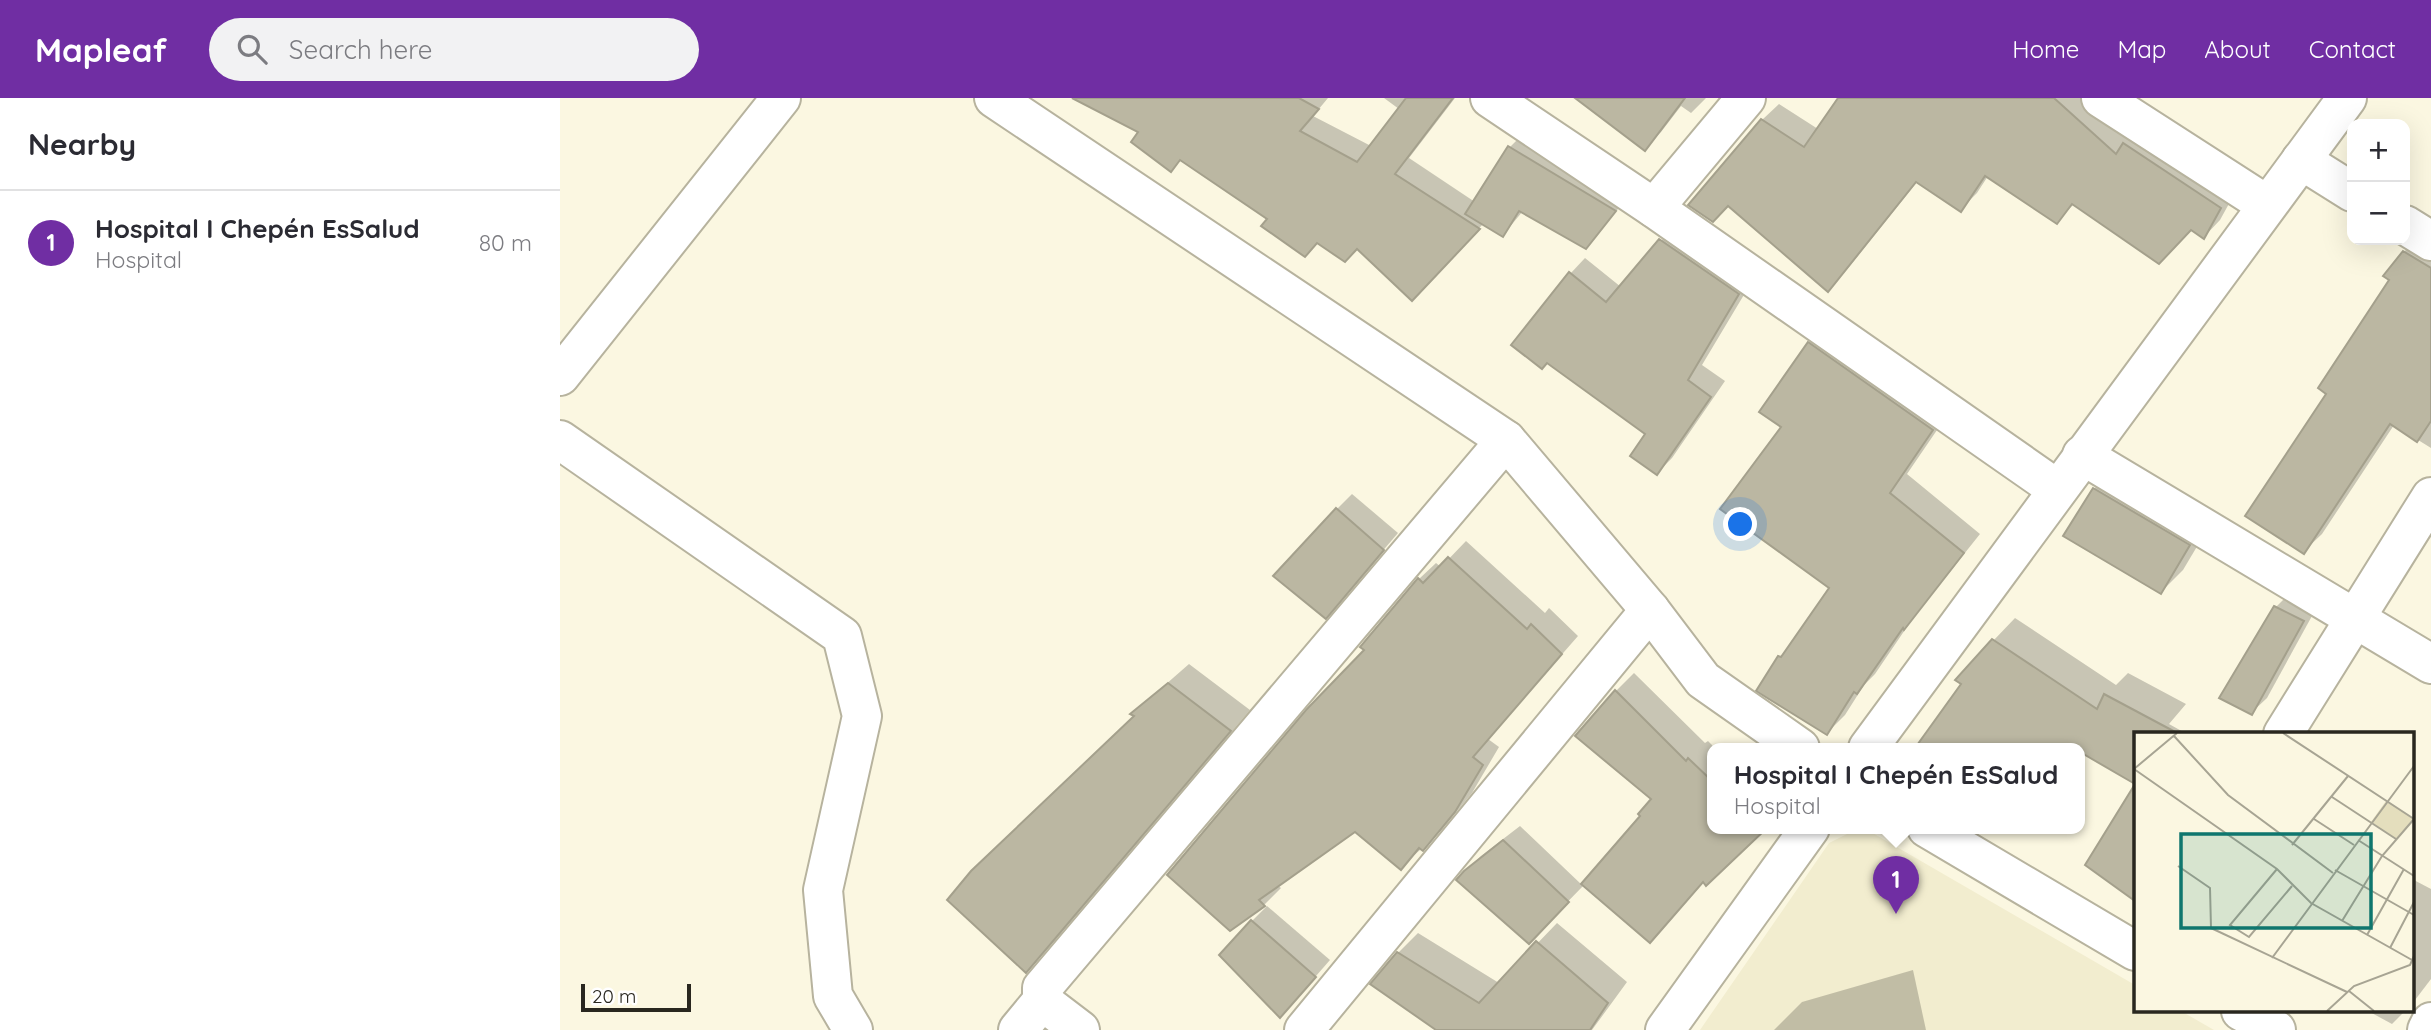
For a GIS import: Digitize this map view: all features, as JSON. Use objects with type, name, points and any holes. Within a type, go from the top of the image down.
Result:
[{"type":"street","points":[[560,376],[781,98]]},
{"type":"street","points":[[994,98],[1506,440],[1650,610],[1703,680],[1793,743]]},
{"type":"street","points":[[1490,98],[1654,208],[2057,489]]},
{"type":"street","points":[[1654,208],[1746,98]]},
{"type":"street","points":[[2101,98],[2267,205]]},
{"type":"street","points":[[1872,743],[2082,454],[2347,98]]},
{"type":"street","points":[[2301,160],[2347,189]]},
{"type":"street","points":[[2410,228],[2431,241]]},
{"type":"street","points":[[560,440],[842,636],[862,716],[823,890],[832,996],[853,1030]]},
{"type":"street","points":[[1018,1030],[1042,1001],[1042,988],[1506,440]]},
{"type":"street","points":[[2082,454],[2431,664]]},
{"type":"street","points":[[2284,732],[2431,497]]},
{"type":"street","points":[[1304,1030],[1650,610]]},
{"type":"street","points":[[1665,1030],[1806,834]]},
{"type":"street","points":[[1937,834],[2134,950]]},
{"type":"street","points":[[1042,1001],[1080,1030]]},
{"type":"street","points":[[2243,1012],[2276,1030]]},
{"type":"street","points":[[2427,1030],[2431,1022]]},
{"type":"shaded area","points":[[1847,834],[1874,834],[2134,984],[2134,1012],[2183,1012],[2214,1030],[1700,1030],[1829,843]]},
{"type":"building","points":[[1072,98],[1299,98],[1319,109],[1300,131],[1357,162],[1406,98],[1453,98],[1395,174],[1480,229],[1412,301],[1357,249],[1345,262],[1317,243],[1305,257],[1261,226],[1267,219],[1180,160],[1171,172],[1131,142],[1138,132]]},
{"type":"building","points":[[1575,98],[1685,98],[1645,151]]},
{"type":"building","points":[[1838,98],[2054,98],[2116,154],[2123,143],[2221,208],[2204,239],[2191,230],[2159,264],[2072,204],[2057,224],[1985,176],[1961,212],[1916,182],[1828,292],[1728,206],[1713,222],[1688,205],[1761,119],[1804,147]]},
{"type":"building","points":[[1508,146],[1616,211],[1586,249],[1519,211],[1503,237],[1465,214]]},
{"type":"building","points":[[1659,239],[1739,294],[1688,380],[1711,397],[1657,475],[1630,456],[1645,434],[1547,363],[1542,369],[1511,345],[1569,272],[1606,302]]},
{"type":"building","points":[[2403,251],[2431,268],[2431,421],[2417,442],[2390,424],[2304,554],[2245,516],[2326,394],[2318,388],[2389,280],[2383,276]]},
{"type":"building","points":[[1808,342],[1933,430],[1890,493],[1964,553],[1904,630],[1903,628],[1857,694],[1854,692],[1827,735],[1756,691],[1778,656],[1781,657],[1829,588],[1720,509],[1781,427],[1759,412]]},
{"type":"building","points":[[2093,488],[2190,545],[2161,594],[2063,536]]},
{"type":"building","points":[[1336,508],[1384,550],[1326,619],[1273,576]]},
{"type":"building","points":[[1448,557],[1527,629],[1531,624],[1562,654],[1473,757],[1483,765],[1455,812],[1423,851],[1419,848],[1401,870],[1355,832],[1259,900],[1265,906],[1230,931],[1167,875],[1306,710],[1364,650],[1360,647],[1418,578],[1423,583]]},
{"type":"building","points":[[2274,606],[2304,621],[2252,715],[2219,698]]},
{"type":"building","points":[[1992,639],[2097,709],[2104,694],[2175,732],[2134,732],[2134,783],[2085,755],[2085,743],[1919,743],[1961,684],[1955,680]]},
{"type":"building","points":[[1168,683],[1231,731],[1026,973],[947,900],[971,871],[1134,716],[1130,714]]},
{"type":"building","points":[[1615,690],[1686,761],[1688,758],[1707,776],[1707,834],[1761,834],[1706,886],[1703,882],[1650,943],[1581,884],[1640,816],[1638,814],[1651,799],[1575,736]]},
{"type":"building","points":[[2134,786],[2134,900],[2085,865]]},
{"type":"building","points":[[1503,840],[1569,902],[1529,944],[1456,880]]},
{"type":"building","points":[[1251,920],[1316,977],[1280,1018],[1219,955]]},
{"type":"building","points":[[1536,941],[1608,1003],[1590,1030],[1436,1030],[1370,984],[1397,952],[1479,1003]]},
{"type":"place","name":"Hospital I Chepén EsSalud","points":[[1896,914]]}]
